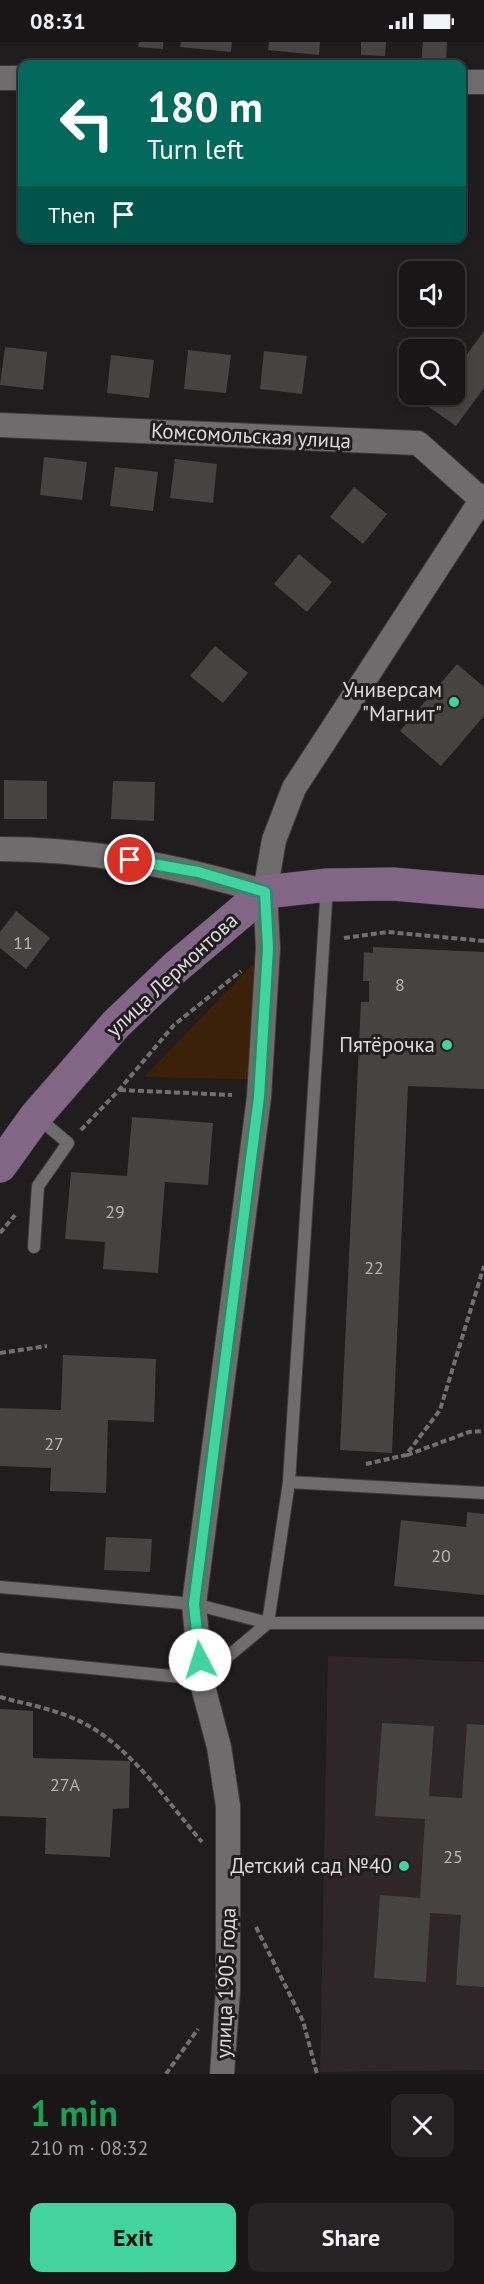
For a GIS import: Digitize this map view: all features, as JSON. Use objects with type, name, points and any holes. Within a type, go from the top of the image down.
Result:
[{"type":"main road","points":[[265,892],[327,885],[393,884],[484,892]]},
{"type":"main road","name":"улица Лермонтова","points":[[0,1166],[36,1116],[116,1024],[177,966],[265,892]]},
{"type":"street","points":[[0,78],[18,78]]},
{"type":"street","points":[[466,82],[484,82]]},
{"type":"street","name":"Комсомольская улица","points":[[0,424],[418,443],[483,499]]},
{"type":"street","points":[[0,849],[108,856],[198,872],[265,892],[274,840],[294,789],[483,499]]},
{"type":"street","name":"улица 1905 года","points":[[222,2074],[228,1990],[228,1806],[219,1747],[201,1679],[194,1604],[259,1097],[268,948],[265,892]]},
{"type":"lane","points":[[0,1659],[201,1679],[268,1623],[289,1482],[327,885]]},
{"type":"lane","points":[[34,1247],[38,1186],[68,1143],[36,1116]]},
{"type":"lane","points":[[289,1482],[484,1493]]},
{"type":"lane","points":[[0,1587],[194,1604],[268,1623],[484,1623]]},
{"type":"path","points":[[119,1090],[259,1097]]},
{"type":"path","points":[[406,1455],[440,1410],[484,1266]]},
{"type":"path","points":[[0,1353],[47,1346]]},
{"type":"path","points":[[364,1465],[406,1455],[469,1432],[484,1431]]},
{"type":"path","points":[[0,1697],[57,1712],[87,1724],[117,1745],[229,1873]]},
{"type":"path","points":[[255,1926],[303,2021],[317,2074]]},
{"type":"shaded area","points":[[255,962],[247,1079],[144,1077]]},
{"type":"shaded area","name":"Детский сад №40","points":[[328,1656],[484,1662],[484,2070],[320,2072]]},
{"type":"building","points":[[139,42],[163,42],[163,49],[138,47]]},
{"type":"building","points":[[181,42],[232,42],[231,52],[180,47]]},
{"type":"building","points":[[269,42],[320,42],[319,55],[268,50]]},
{"type":"building","points":[[361,42],[386,42],[385,56],[361,55]]},
{"type":"building","points":[[423,42],[447,42],[446,60],[421,60]]},
{"type":"building","points":[[484,331],[484,388],[456,426],[429,407],[430,405],[465,405],[465,357]]},
{"type":"building","points":[[5,347],[47,352],[43,390],[0,385]]},
{"type":"building","points":[[188,350],[231,355],[226,393],[184,389]]},
{"type":"building","points":[[264,351],[307,356],[302,394],[260,389]]},
{"type":"building","points":[[111,355],[154,360],[149,398],[107,393]]},
{"type":"building","points":[[44,457],[87,462],[82,500],[40,495]]},
{"type":"building","points":[[175,459],[217,464],[213,503],[170,498]]},
{"type":"building","points":[[115,467],[158,472],[153,511],[110,506]]},
{"type":"building","points":[[354,487],[387,514],[363,544],[330,517]]},
{"type":"building","points":[[299,554],[332,582],[307,612],[274,584]]},
{"type":"building","points":[[215,646],[248,673],[223,703],[190,676]]},
{"type":"building","name":"Универсам \"Магнит\"","points":[[457,664],[484,687],[484,716],[441,766],[400,731]]},
{"type":"building","points":[[4,780],[47,781],[47,819],[4,819]]},
{"type":"building","points":[[113,781],[155,782],[154,821],[111,819]]},
{"type":"building","points":[[16,911],[50,938],[26,969],[0,948],[0,932]]},
{"type":"building","points":[[373,947],[484,952],[484,1089],[408,1086],[392,1453],[340,1450],[361,1002],[369,1002],[369,981],[363,981],[364,952],[373,953]]},
{"type":"building","points":[[132,1117],[213,1123],[208,1185],[165,1182],[158,1273],[103,1269],[105,1242],[65,1239],[71,1172],[127,1176]]},
{"type":"building","points":[[63,1355],[156,1359],[154,1422],[108,1420],[106,1493],[50,1491],[51,1468],[0,1466],[0,1408],[61,1410]]},
{"type":"building","points":[[467,1512],[484,1514],[484,1595],[394,1586],[401,1520],[466,1527]]},
{"type":"building","points":[[106,1537],[152,1539],[150,1572],[104,1570]]},
{"type":"building","points":[[0,1709],[33,1711],[33,1758],[130,1761],[129,1808],[113,1809],[110,1857],[45,1854],[46,1818],[0,1816]]},
{"type":"building","points":[[382,1723],[434,1726],[429,1796],[462,1798],[467,1724],[484,1725],[484,1987],[456,1985],[461,1915],[430,1913],[426,1982],[374,1978],[380,1895],[420,1898],[425,1819],[375,1816]]},
{"type":"place","name":"Универсам \"Магнит\"","points":[[454,702]]},
{"type":"place","name":"Пятёрочка","points":[[447,1045]]},
{"type":"place","name":"Детский сад №40","points":[[404,1866]]},
{"type":"route","points":[[130,860],[198,872],[265,892],[268,948],[259,1097],[194,1604],[200,1660]]}]
